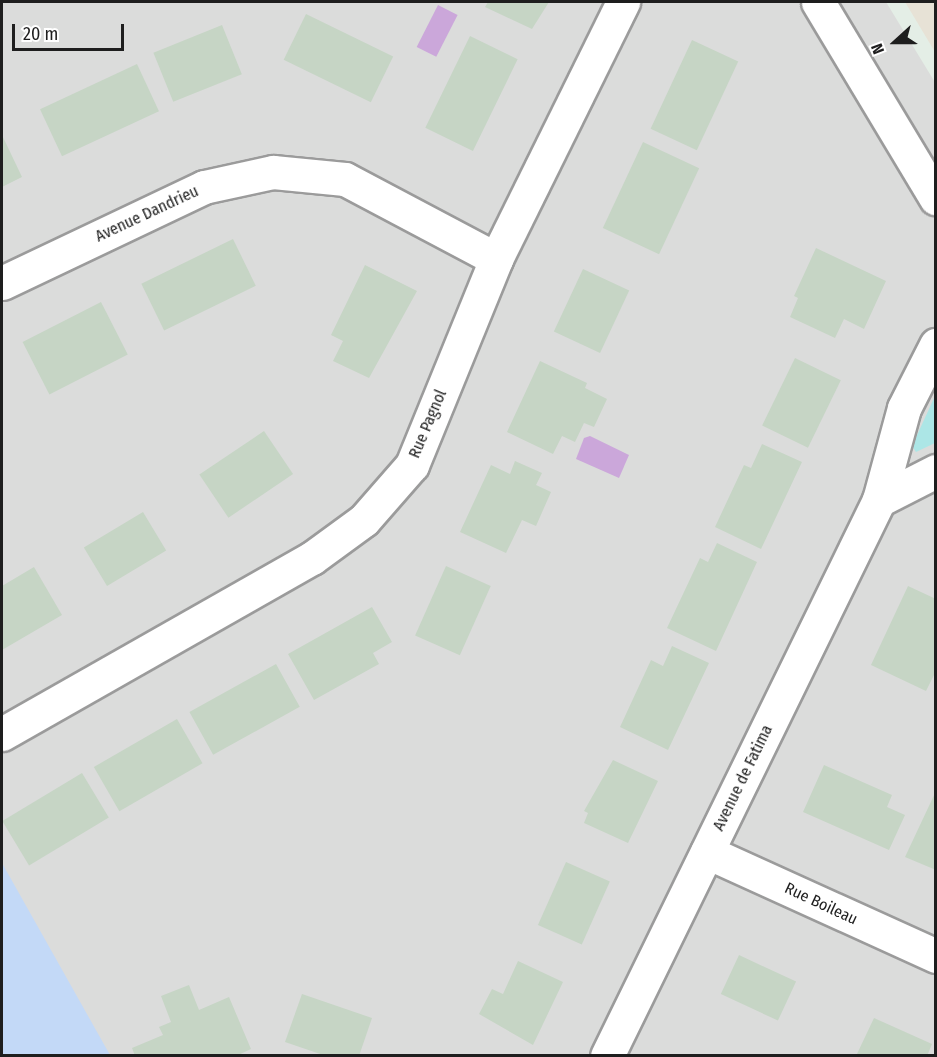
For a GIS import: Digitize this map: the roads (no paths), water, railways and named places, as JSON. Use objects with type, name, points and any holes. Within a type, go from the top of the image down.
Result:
[{"type":"street","name":"Rue Pagnol","points":[[2,734],[312,558],[364,520],[412,465],[496,259],[623,2]]},
{"type":"street","points":[[818,2],[936,198]]},
{"type":"street","name":"Avenue Dandrieu","points":[[2,284],[204,187],[273,172],[345,179],[496,259]]},
{"type":"street","name":"Avenue de Fatima","points":[[607,1056],[879,500],[904,408],[936,345]]},
{"type":"street","points":[[879,500],[936,471]]},
{"type":"street","name":"Rue Boileau","points":[[707,852],[936,956]]}]
